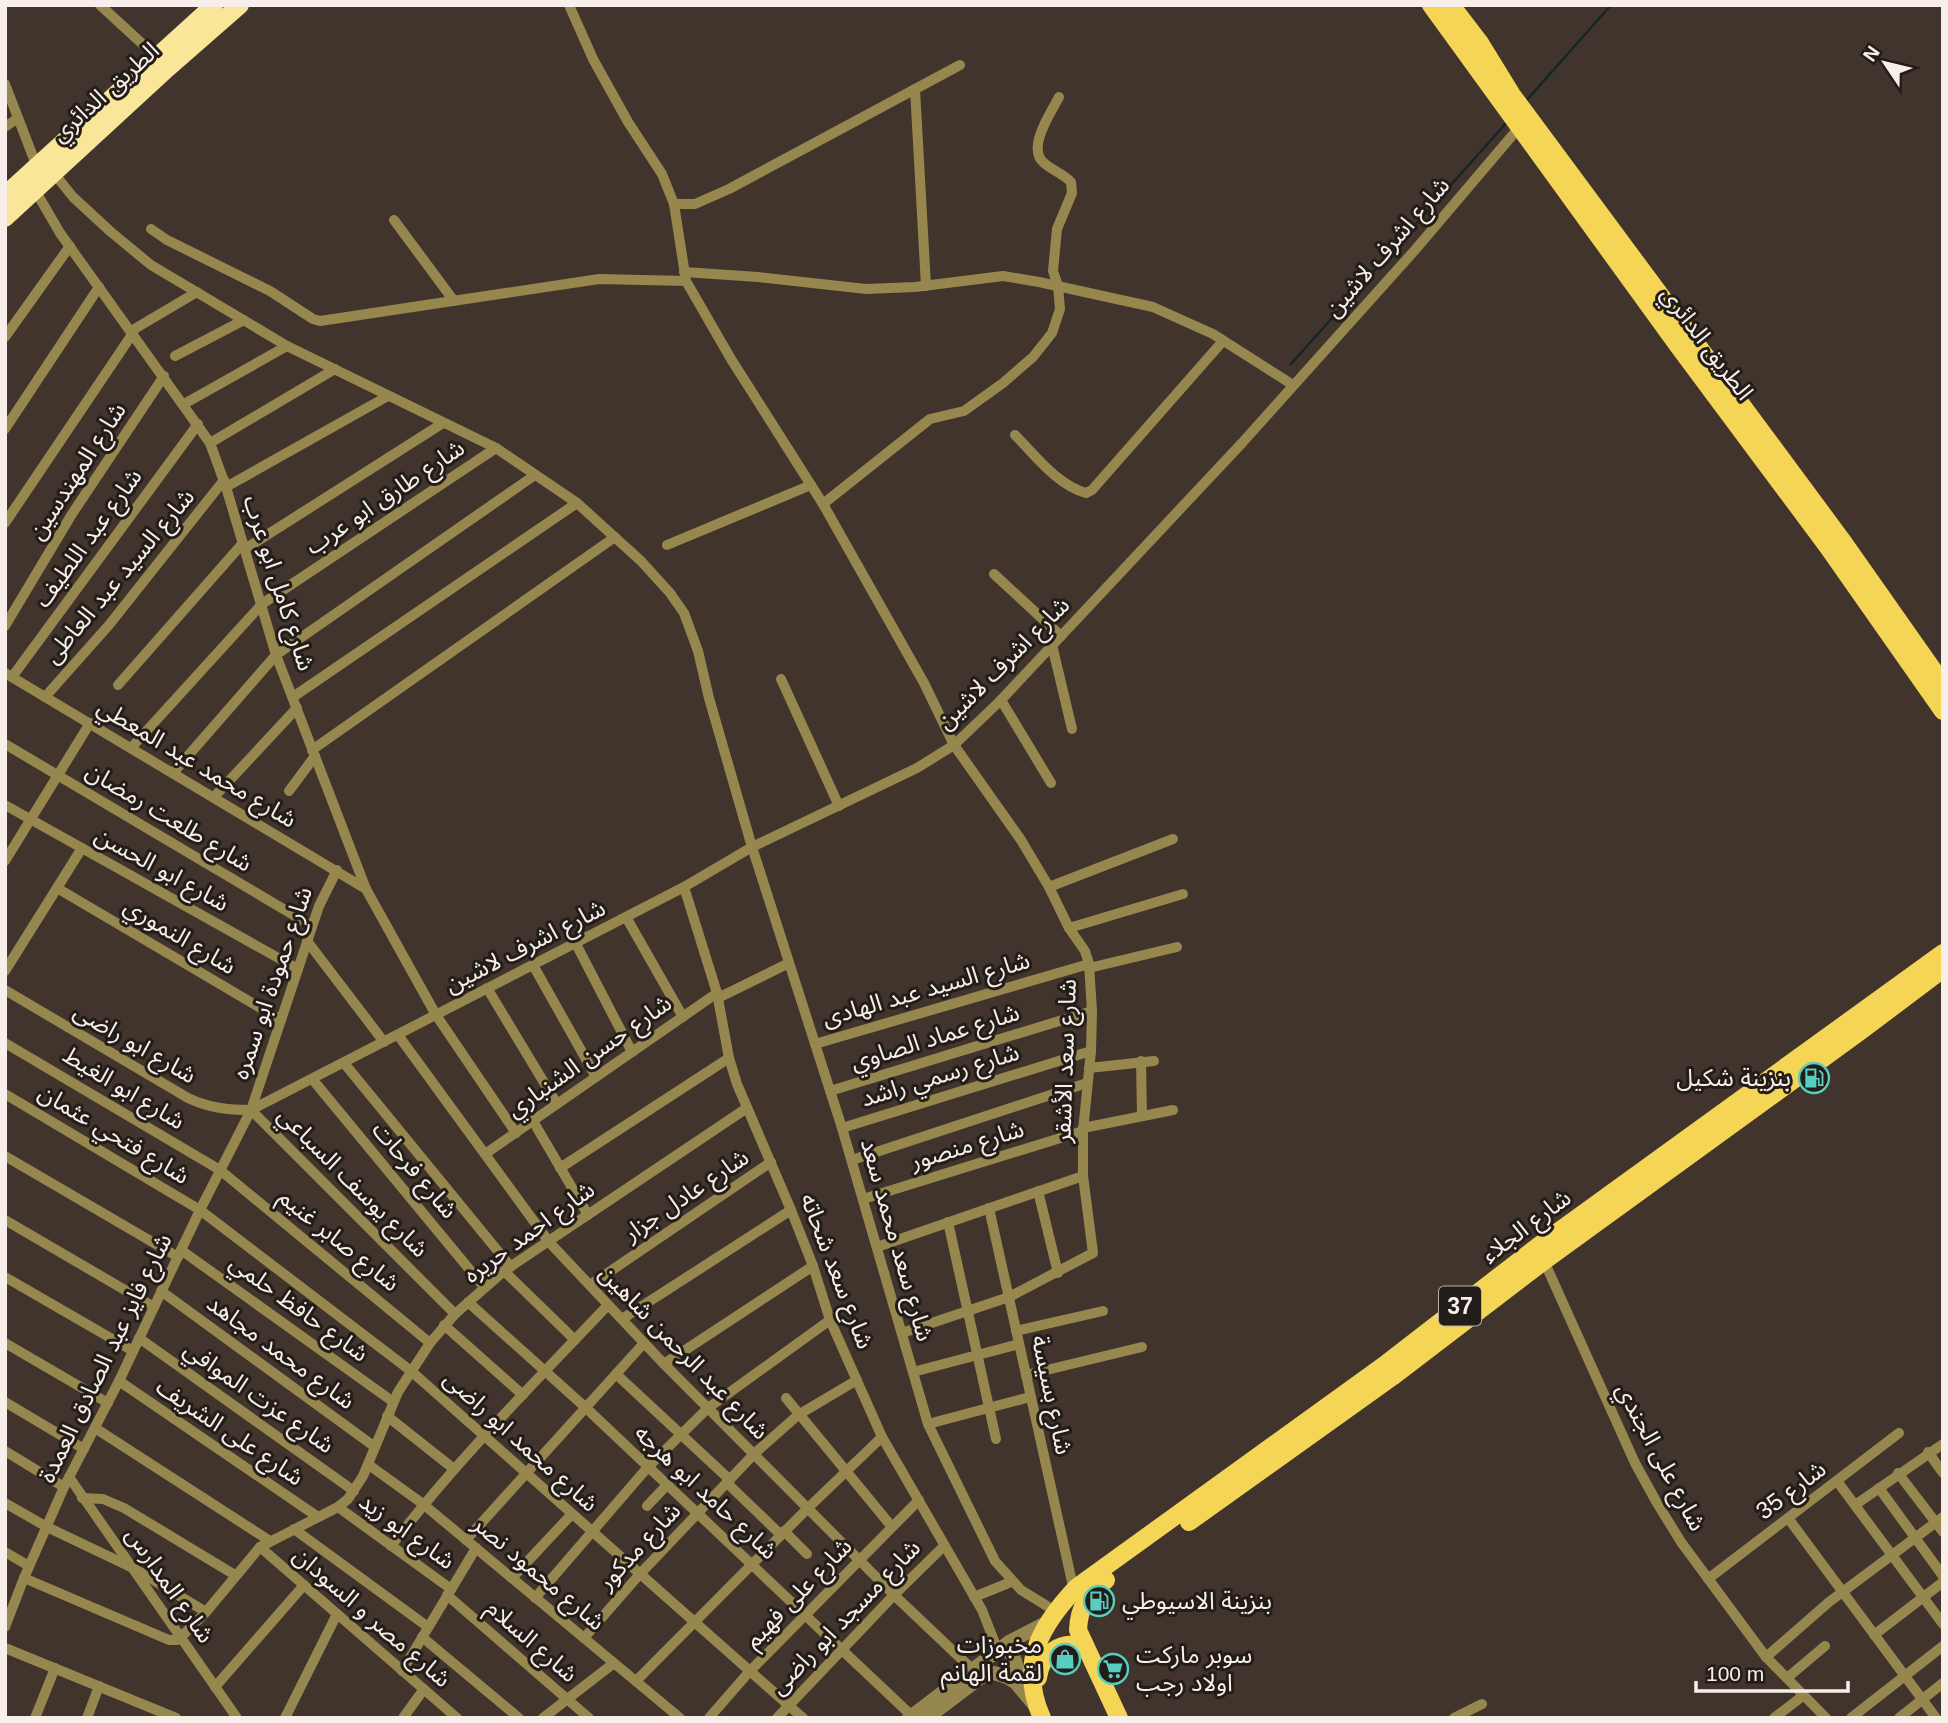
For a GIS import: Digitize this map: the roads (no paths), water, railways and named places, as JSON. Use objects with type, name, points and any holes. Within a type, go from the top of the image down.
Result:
[{"type":"highway","name":"الطريق الدائري","points":[[163,62],[214,5]]},
{"type":"highway","name":"الطريق الدائري","points":[[6,193],[45,169],[163,62],[240,5]]},
{"type":"highway","name":"الطريق الدائري","points":[[5,218],[35,190],[45,169]]},
{"type":"main road","name":"الطريق الدائري","points":[[1431,5],[1507,99],[1841,538],[1943,684]]},
{"type":"main road","name":"الطريق الدائري","points":[[1451,5],[1480,43],[1507,99]]},
{"type":"main road","name":"الطريق الدائري","points":[[1524,122],[1694,368],[1828,547],[1943,711]]},
{"type":"main road","name":"شارع الجلاء","points":[[1039,1708],[1031,1665],[1036,1646],[1050,1617],[1074,1591],[1392,1377],[1858,1024],[1943,953]]},
{"type":"main road","name":"شارع الجلاء","points":[[1084,1646],[1078,1630],[1079,1616],[1094,1588],[1267,1459],[1537,1247],[1858,1024],[1943,970]]},
{"type":"main road","points":[[1039,1708],[1039,1672],[1045,1657],[1067,1644],[1084,1646]]},
{"type":"main road","name":"37","points":[[1084,1646],[1119,1718]]},
{"type":"street","points":[[100,5],[163,62]]},
{"type":"street","points":[[569,5],[593,59],[628,122],[662,173],[674,204],[685,277]]},
{"type":"street","points":[[674,204],[695,204],[729,189],[960,65]]},
{"type":"street","name":"شارع سعد محمد سعد","points":[[5,84],[18,118],[45,169],[121,241],[151,265],[287,346],[496,448],[577,503],[670,593],[684,613],[698,650],[752,848],[852,1160],[928,1424],[988,1550],[1011,1582],[1050,1617]]},
{"type":"street","points":[[915,89],[926,286]]},
{"type":"street","points":[[823,504],[930,419],[964,411],[1003,383],[1033,357],[1052,333],[1060,309],[1058,286],[1053,271],[1057,229],[1072,192],[1071,182],[1038,156],[1037,146],[1059,97]]},
{"type":"street","points":[[5,127],[18,118]]},
{"type":"street","name":"شارع اشرف لاشين","points":[[251,1110],[576,944],[752,848],[918,768],[954,745],[1001,700],[1293,385],[1415,250],[1524,122]]},
{"type":"street","name":"شارع كامل ابو عرب","points":[[35,190],[69,246],[210,443],[225,484],[276,655],[366,889],[436,1015],[516,1133]]},
{"type":"street","points":[[394,220],[454,301]]},
{"type":"street","points":[[152,229],[193,254],[270,291],[320,321],[600,279],[758,277],[866,289],[926,286],[1003,276],[1153,307],[1223,341],[1293,385]]},
{"type":"street","points":[[5,338],[69,246]]},
{"type":"street","name":"شارع سعد الأشقر","points":[[685,277],[731,359],[823,504],[924,684],[954,745],[1021,840],[1069,928],[1079,939],[1089,966],[1092,1011],[1083,1129],[1083,1176],[1094,1250],[1090,1256],[1058,1273]]},
{"type":"street","points":[[5,429],[99,287]]},
{"type":"street","points":[[5,523],[132,332],[197,292]]},
{"type":"street","points":[[175,356],[244,320]]},
{"type":"street","points":[[1015,435],[1045,466],[1069,485],[1086,493],[1092,490],[1223,341]]},
{"type":"street","points":[[184,404],[287,346]]},
{"type":"street","points":[[210,443],[335,369]]},
{"type":"street","name":"شارع المهندسين","points":[[5,626],[72,514],[164,376]]},
{"type":"street","points":[[225,484],[388,396]]},
{"type":"street","name":"شارع عبد اللطيف","points":[[9,675],[198,424]]},
{"type":"street","points":[[118,685],[244,546],[443,424]]},
{"type":"street","name":"شارع طارق ابو عرب","points":[[131,748],[262,604],[496,448]]},
{"type":"street","points":[[173,773],[276,655],[536,475]]},
{"type":"street","name":"شارع السيد عبد العاطى","points":[[45,697],[109,625],[225,484]]},
{"type":"street","points":[[667,545],[811,485]]},
{"type":"street","points":[[215,797],[295,702],[577,503]]},
{"type":"street","points":[[289,791],[314,753],[615,537]]},
{"type":"street","points":[[994,574],[1061,636]]},
{"type":"street","points":[[5,597],[17,604]]},
{"type":"street","points":[[1052,645],[1072,729]]},
{"type":"street","name":"شارع محمد عبد المعطي","points":[[9,675],[366,889]]},
{"type":"street","points":[[780,679],[839,806]]},
{"type":"street","points":[[1001,700],[1051,783]]},
{"type":"street","points":[[5,862],[90,723]]},
{"type":"street","name":"شارع طلعت رمضان","points":[[5,744],[312,926]]},
{"type":"street","name":"شارع ابو الحسن","points":[[5,805],[298,969]]},
{"type":"street","points":[[1049,887],[1173,839]]},
{"type":"street","points":[[5,971],[82,848]]},
{"type":"street","name":"شارع حمودة ابو سمره","points":[[251,1110],[312,926],[327,887],[337,870]]},
{"type":"street","name":"شارع سعد شحاته","points":[[684,887],[718,996],[729,1058],[813,1266],[831,1320],[882,1437],[989,1623],[1000,1649]]},
{"type":"street","name":"شارع النموري","points":[[57,888],[281,1020]]},
{"type":"street","points":[[1069,928],[1183,894]]},
{"type":"street","points":[[626,917],[683,1017]]},
{"type":"street","points":[[307,941],[384,1042]]},
{"type":"street","points":[[576,944],[632,1052]]},
{"type":"street","name":"شارع السيد عبد الهادى","points":[[815,1044],[1089,966],[1177,947]]},
{"type":"street","name":"شارع حسن الشنباري","points":[[485,1154],[683,1017],[718,996],[789,963]]},
{"type":"street","points":[[533,965],[596,1077]]},
{"type":"street","points":[[487,988],[557,1104]]},
{"type":"street","name":"شارع ابو راضى","points":[[5,990],[188,1098],[219,1109],[251,1110]]},
{"type":"street","name":"شارع عماد الصاوي","points":[[830,1091],[1092,1011]]},
{"type":"street","name":"شارع عبد الرحمن شاهين","points":[[398,1035],[549,1242],[664,1364],[894,1595],[973,1670]]},
{"type":"street","name":"شارع ابو الغيط","points":[[5,1043],[220,1170]]},
{"type":"street","name":"شارع رسمي راشد","points":[[842,1128],[1091,1051]]},
{"type":"street","points":[[560,1168],[729,1058]]},
{"type":"street","points":[[1141,1061],[1142,1116]]},
{"type":"street","points":[[1089,1068],[1154,1061]]},
{"type":"street","points":[[344,1063],[508,1269],[575,1340]]},
{"type":"street","name":"شارع فرحات","points":[[313,1080],[484,1287]]},
{"type":"street","points":[[852,1160],[1087,1083]]},
{"type":"street","name":"شارع فتحي عثمان","points":[[5,1094],[200,1210]]},
{"type":"street","name":"شارع احمد حريره","points":[[181,1637],[265,1544],[338,1507],[354,1490],[369,1465],[393,1401],[411,1371],[444,1325],[468,1301],[508,1269],[747,1108]]},
{"type":"street","name":"شارع فايز عبد الصادق العمدة","points":[[5,1627],[67,1482],[251,1110]]},
{"type":"street","name":"شارع يوسف السباعي","points":[[251,1110],[455,1314]]},
{"type":"street","name":"شارع منصور","points":[[863,1199],[1083,1129],[1173,1110]]},
{"type":"street","points":[[533,1121],[588,1215]]},
{"type":"street","name":"شارع حافظ حلمي","points":[[5,1156],[180,1253],[393,1401]]},
{"type":"street","name":"شارع عادل جزار","points":[[590,1286],[771,1162]]},
{"type":"street","name":"شارع صابر غنيم","points":[[220,1170],[430,1343]]},
{"type":"street","points":[[877,1247],[1083,1176]]},
{"type":"street","points":[[902,1333],[1009,1297],[1058,1273],[1038,1191]]},
{"type":"street","name":"شارع بسيسة","points":[[989,1208],[1074,1591]]},
{"type":"street","name":"شارع محمد ابو راضى","points":[[200,1210],[411,1371],[803,1718]]},
{"type":"street","points":[[622,1319],[791,1210]]},
{"type":"street","points":[[5,1220],[154,1307]]},
{"type":"street","points":[[948,1222],[996,1438]]},
{"type":"street","name":"شارع على الجندي","points":[[1544,1261],[1635,1463],[1675,1532],[1766,1657],[1826,1718]]},
{"type":"street","points":[[664,1364],[813,1266]]},
{"type":"street","points":[[5,1277],[133,1352]]},
{"type":"street","name":"شارع محمد مجاهد","points":[[161,1291],[375,1447]]},
{"type":"street","name":"شارع حامد ابو هرجه","points":[[468,1301],[585,1407],[842,1650],[921,1717]]},
{"type":"street","points":[[391,1546],[454,1469],[608,1305]]},
{"type":"street","points":[[1016,1331],[1103,1311]]},
{"type":"street","points":[[535,1598],[590,1532],[680,1434],[708,1408],[831,1320]]},
{"type":"street","points":[[444,1325],[523,1395]]},
{"type":"street","name":"شارع عزت الموافي","points":[[139,1338],[354,1490]]},
{"type":"street","points":[[5,1343],[108,1403]]},
{"type":"street","points":[[466,1540],[644,1343]]},
{"type":"street","points":[[913,1372],[1019,1344]]},
{"type":"street","points":[[1026,1375],[1142,1347]]},
{"type":"street","points":[[615,1374],[807,1554]]},
{"type":"street","name":"شارع مدكور","points":[[583,1638],[754,1454],[799,1415],[857,1380]]},
{"type":"street","name":"شارع على الشريف","points":[[119,1381],[318,1517]]},
{"type":"street","points":[[928,1424],[1030,1397]]},
{"type":"street","points":[[786,1398],[892,1527]]},
{"type":"street","points":[[5,1402],[84,1449]]},
{"type":"street","points":[[387,1416],[454,1469]]},
{"type":"street","name":"شارع مصر و السودان","points":[[95,1428],[265,1544],[304,1586],[457,1718]]},
{"type":"street","name":"شارع 35","points":[[1708,1579],[1899,1433]]},
{"type":"street","points":[[636,1681],[807,1508],[882,1437]]},
{"type":"street","points":[[1855,1504],[1943,1444]]},
{"type":"street","points":[[5,1451],[67,1482]]},
{"type":"street","points":[[1928,1452],[1943,1473]]},
{"type":"street","name":"شارع محمود نصر","points":[[369,1465],[423,1504],[680,1718]]},
{"type":"street","points":[[1766,1657],[1842,1592],[1916,1538],[1940,1524],[1898,1474]]},
{"type":"street","points":[[1837,1480],[1943,1624]]},
{"type":"street","name":"شارع المدارس","points":[[67,1482],[82,1497],[135,1569],[233,1713]]},
{"type":"street","points":[[647,1506],[667,1485]]},
{"type":"street","points":[[1878,1488],[1943,1576]]},
{"type":"street","points":[[82,1497],[103,1499],[124,1508],[235,1575]]},
{"type":"street","name":"شارع على فهيم","points":[[709,1718],[749,1672],[919,1500]]},
{"type":"street","points":[[5,1503],[47,1527],[135,1569],[206,1612]]},
{"type":"street","name":"شارع ابو زيد","points":[[338,1507],[449,1592]]},
{"type":"street","points":[[512,1578],[572,1515]]},
{"type":"street","points":[[1788,1518],[1936,1718]]},
{"type":"street","name":"شارع على الشريف","points":[[294,1529],[428,1626]]},
{"type":"street","name":"شارع مسجد ابو راضى","points":[[777,1718],[944,1546]]},
{"type":"street","points":[[402,1671],[476,1548]]},
{"type":"street","points":[[5,1552],[29,1566]]},
{"type":"street","points":[[24,1578],[169,1640],[181,1637]]},
{"type":"street","points":[[974,1597],[1011,1582]]},
{"type":"street","points":[[1874,1634],[1943,1582]]},
{"type":"street","points":[[215,1687],[304,1586]]},
{"type":"street","name":"شارع السلام","points":[[449,1592],[589,1718]]},
{"type":"street","points":[[285,1718],[337,1614]]},
{"type":"street","name":"شارع الجلاء","points":[[921,1717],[1000,1649],[1050,1617]]},
{"type":"street","points":[[422,1637],[480,1692],[519,1718]]},
{"type":"street","points":[[1787,1678],[1825,1646]]},
{"type":"street","points":[[1851,1718],[1943,1646]]},
{"type":"street","points":[[5,1648],[176,1718]]},
{"type":"street","points":[[1000,1649],[1012,1654],[1016,1661],[1017,1669],[1012,1680]]},
{"type":"street","points":[[544,1718],[614,1663]]},
{"type":"street","points":[[35,1718],[55,1668]]},
{"type":"street","points":[[921,1717],[987,1674],[999,1674],[1012,1680],[1039,1708]]},
{"type":"street","points":[[1899,1718],[1943,1683]]},
{"type":"street","points":[[87,1718],[99,1686]]},
{"type":"street","points":[[403,1718],[424,1689]]},
{"type":"street","points":[[1774,1718],[1804,1695]]},
{"type":"street","points":[[1454,1718],[1482,1704]]},
{"type":"street","points":[[140,1718],[146,1705]]},
{"type":"street","points":[[223,1718],[233,1713]]},
{"type":"waterway","points":[[1526,101],[1611,5]]},
{"type":"waterway","points":[[1291,364],[1508,121]]},
{"type":"place","name":"بنزينة شكيل","points":[[1814,1078]]},
{"type":"place","name":"بنزينة الاسيوطي","points":[[1099,1601]]},
{"type":"place","name":"مخبوزات لقمة الهانم","points":[[1065,1659]]},
{"type":"place","name":"سوبر ماركت اولاد رجب","points":[[1113,1669]]}]
